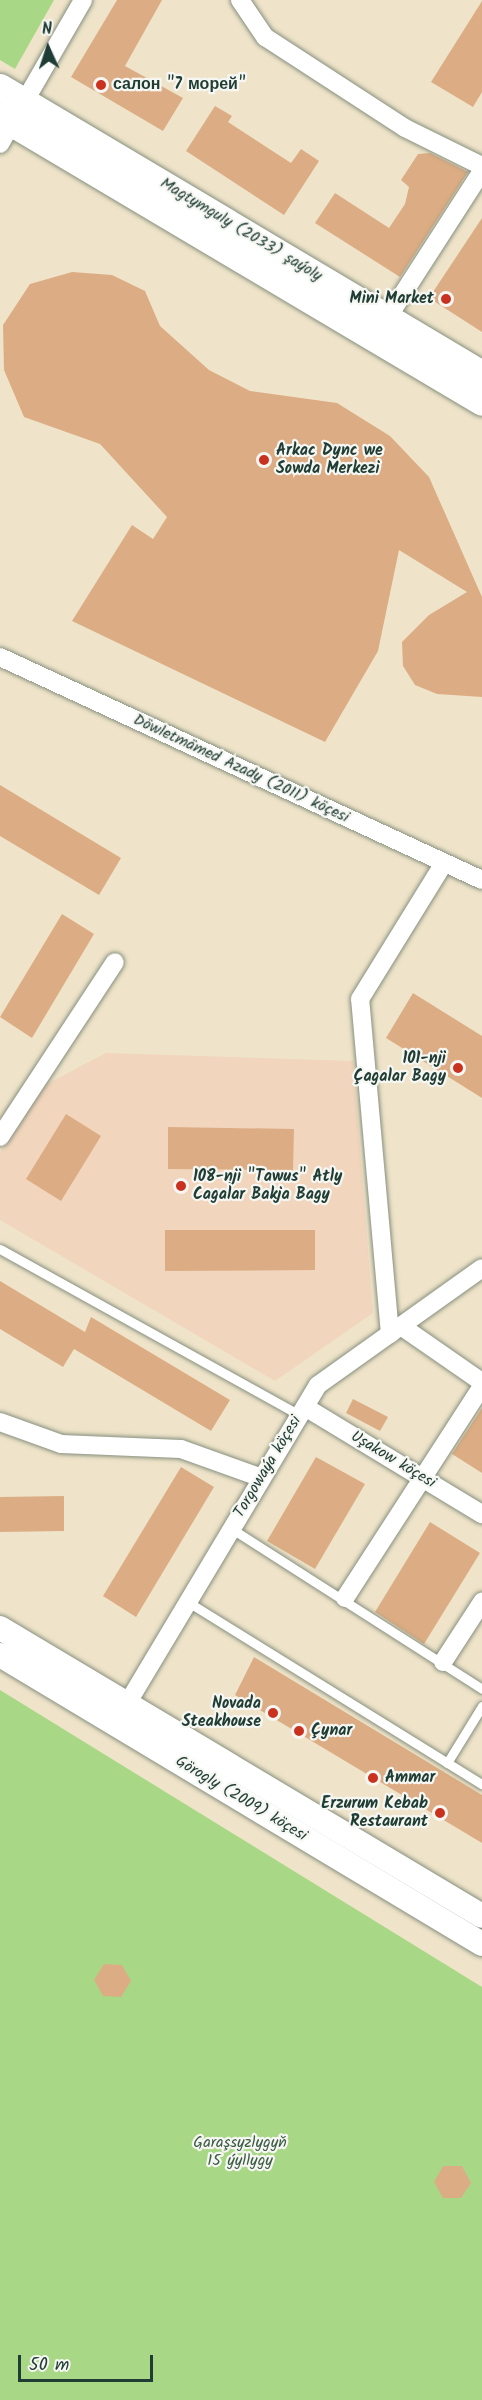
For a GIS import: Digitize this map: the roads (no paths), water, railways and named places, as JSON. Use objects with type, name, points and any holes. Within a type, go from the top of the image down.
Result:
[{"type":"main road","name":"Magtymguly (2033) şaýoly","points":[[0,87],[9,121],[482,402]]},
{"type":"main road","name":"Magtymguly (2033) şaýoly","points":[[9,121],[388,317],[482,374]]},
{"type":"street","points":[[9,121],[83,0]]},
{"type":"street","points":[[240,0],[266,37],[405,128],[482,166]]},
{"type":"street","points":[[388,317],[482,171]]},
{"type":"street","name":"Döwletmämed Azady (2011) köçesi","points":[[0,657],[482,880]]},
{"type":"street","points":[[345,1598],[421,1477],[480,1392],[396,1330],[360,999],[444,863]]},
{"type":"street","points":[[0,1137],[115,962]]},
{"type":"street","name":"Torgowaýa köçesi","points":[[121,1713],[318,1384],[482,1269]]},
{"type":"street","name":"Uşakow köçesi","points":[[302,1411],[421,1477],[482,1514]]},
{"type":"street","points":[[0,1422],[61,1444],[181,1449],[262,1478]]},
{"type":"street","points":[[443,1662],[482,1602]]},
{"type":"street","name":"Görogly (2009) köçesi","points":[[0,1628],[121,1713],[482,1944]]},
{"type":"street","name":"Görogly (2009) köçesi","points":[[0,1655],[121,1713],[482,1916]]},
{"type":"lane","points":[[0,1249],[302,1411]]},
{"type":"lane","points":[[232,1529],[345,1598],[482,1689]]},
{"type":"lane","points":[[188,1602],[482,1784]]},
{"type":"lane","points":[[447,1763],[482,1706]]},
{"type":"place","name":"салон \"7 морей\"","points":[[101,85]]},
{"type":"place","name":"Mini Market","points":[[446,299]]},
{"type":"place","name":"Arkac Dync we Sowda Merkezi","points":[[264,460]]},
{"type":"place","name":"101-nji Çagalar Bagy","points":[[458,1068]]},
{"type":"place","name":"108-nji \"Tawus\" Atly Cagalar Bakja Bagy","points":[[181,1186]]},
{"type":"place","name":"Novada Steakhouse","points":[[273,1713]]},
{"type":"place","name":"Çynar","points":[[299,1731]]},
{"type":"place","name":"Ammar","points":[[373,1778]]},
{"type":"place","name":"Erzurum Kebab Restaurant","points":[[440,1813]]},
{"type":"park label","name":"Garaşsyzlygyň 15 ýyllygy","points":[[240,2152]]}]
